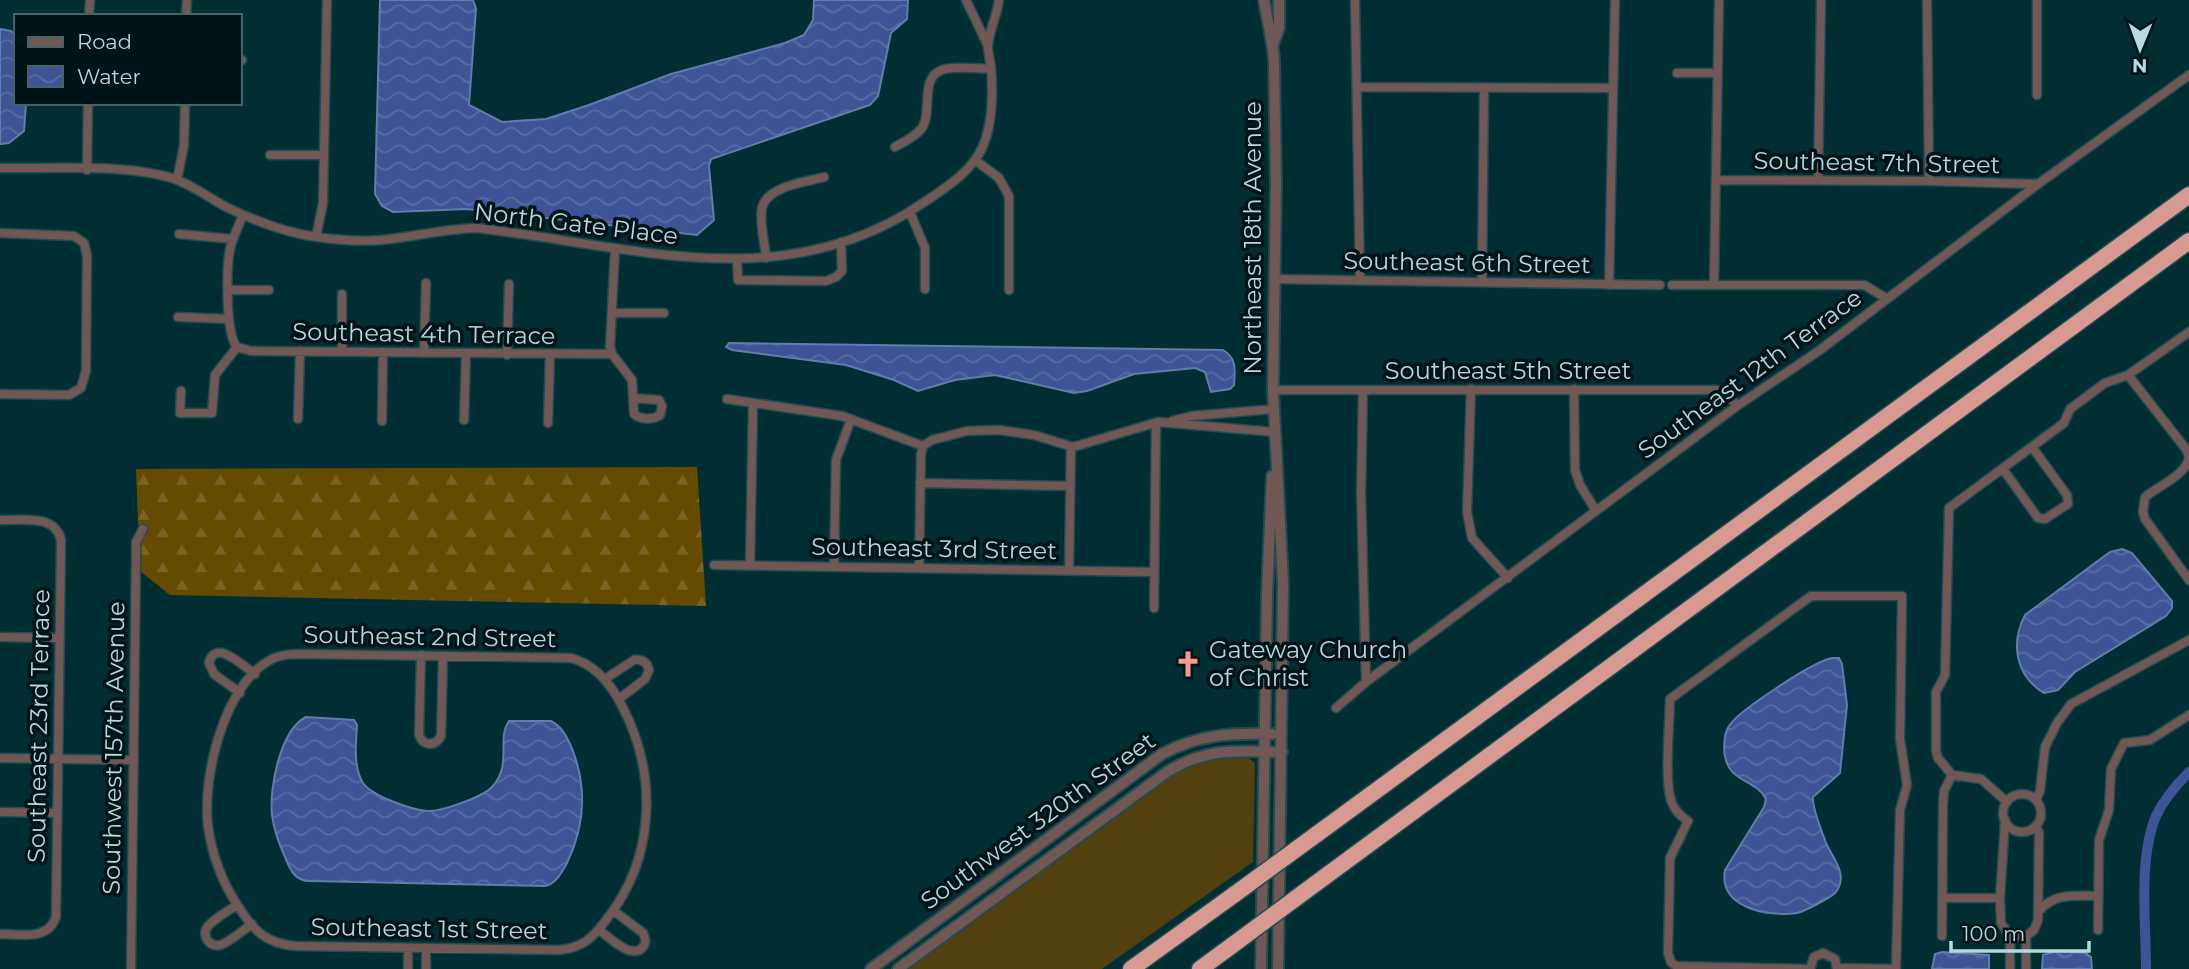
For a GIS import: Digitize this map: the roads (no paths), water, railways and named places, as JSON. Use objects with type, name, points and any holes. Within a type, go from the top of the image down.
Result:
[{"type":"highway","points":[[1131,969],[2189,195]]},
{"type":"highway","points":[[1200,969],[2189,241]]},
{"type":"street","points":[[316,237],[323,203],[327,0]]},
{"type":"street","points":[[966,0],[988,46]]},
{"type":"street","points":[[988,46],[999,0]]},
{"type":"street","name":"Northeast 18th Avenue","points":[[1264,0],[1273,44],[1276,157],[1273,390],[1283,582],[1278,969]]},
{"type":"street","name":"Northeast 18th Avenue","points":[[1273,44],[1279,28],[1279,0]]},
{"type":"street","points":[[1355,0],[1360,281]]},
{"type":"street","points":[[1609,285],[1615,0]]},
{"type":"street","points":[[1714,284],[1719,0]]},
{"type":"street","points":[[1818,180],[1821,0]]},
{"type":"street","points":[[1927,0],[1929,181]]},
{"type":"street","points":[[2037,0],[2037,95]]},
{"type":"street","name":"North Gate Place","points":[[0,168],[135,171],[177,180],[243,215],[316,237],[371,241],[476,228],[689,258],[766,258],[841,242],[883,226],[910,212],[954,181],[975,160],[983,146],[990,121],[991,68],[988,46]]},
{"type":"street","points":[[895,147],[915,135],[924,125],[928,112],[930,81],[935,74],[945,69],[991,68]]},
{"type":"street","points":[[1677,73],[1716,73]]},
{"type":"street","name":"Southeast 12th Terrace","points":[[1336,708],[1366,682],[1737,406],[1820,350],[2038,184],[2189,75]]},
{"type":"street","points":[[1357,87],[1613,88]]},
{"type":"street","points":[[1482,283],[1484,88]]},
{"type":"street","points":[[87,170],[88,105]]},
{"type":"street","points":[[177,180],[184,145],[185,105]]},
{"type":"street","points":[[271,155],[324,155]]},
{"type":"street","points":[[975,160],[999,178],[1009,196],[1009,290]]},
{"type":"street","points":[[766,258],[762,216],[765,201],[778,191],[824,177]]},
{"type":"street","name":"Southeast 7th Street","points":[[1716,180],[2038,184]]},
{"type":"street","points":[[910,212],[925,248],[925,289]]},
{"type":"street","points":[[181,391],[180,413],[212,413],[215,375],[237,346],[230,334],[229,262],[233,239],[243,215]]},
{"type":"street","points":[[0,233],[70,235],[82,241],[87,256],[86,370],[80,389],[69,395],[0,394]]},
{"type":"street","points":[[179,234],[233,239]]},
{"type":"street","points":[[737,260],[738,280],[826,281],[842,271],[841,242]]},
{"type":"street","points":[[615,248],[611,354],[631,377],[633,398]]},
{"type":"street","name":"Southeast 6th Street","points":[[1275,279],[1660,285]]},
{"type":"street","points":[[424,353],[426,282]]},
{"type":"street","points":[[508,355],[509,284]]},
{"type":"street","points":[[1672,285],[1864,285],[1886,298]]},
{"type":"street","points":[[229,290],[269,290]]},
{"type":"street","points":[[342,294],[342,352]]},
{"type":"street","points":[[613,313],[664,313]]},
{"type":"street","points":[[178,317],[229,319]]},
{"type":"street","points":[[2007,802],[1981,779],[1952,775],[1938,758],[1936,751],[1936,692],[1945,675],[1949,508],[2064,423],[2070,409],[2079,402],[2105,383],[2129,375],[2189,331]]},
{"type":"street","name":"Southeast 4th Terrace","points":[[237,346],[251,351],[611,354]]},
{"type":"street","points":[[298,419],[300,351]]},
{"type":"street","points":[[382,421],[383,352]]},
{"type":"street","points":[[464,420],[466,354]]},
{"type":"street","points":[[548,423],[550,355]]},
{"type":"street","points":[[2129,375],[2186,449],[2189,457],[2188,464],[2182,470],[2145,497],[2143,512],[2150,527],[2189,580]]},
{"type":"street","points":[[1471,389],[1468,512],[1472,538],[1508,578]]},
{"type":"street","points":[[1574,389],[1575,470],[1580,485],[1596,511]]},
{"type":"street","name":"Southeast 5th Street","points":[[1273,390],[1716,390],[1728,395],[1737,406]]},
{"type":"street","points":[[1363,390],[1361,492],[1366,682]]},
{"type":"street","points":[[727,398],[851,419],[923,446]]},
{"type":"street","points":[[750,565],[752,403]]},
{"type":"street","points":[[1169,422],[1191,416],[1274,409]]},
{"type":"street","points":[[834,567],[836,460],[851,419]]},
{"type":"street","points":[[919,568],[921,454],[923,446],[932,440],[958,433],[999,430],[1034,435],[1071,447],[1156,423],[1169,422],[1275,432]]},
{"type":"street","points":[[1154,608],[1156,423]]},
{"type":"street","name":"Northeast 18th Avenue","points":[[1261,969],[1268,545],[1275,432]]},
{"type":"street","points":[[1069,570],[1071,447]]},
{"type":"street","points":[[2003,469],[2038,518],[2045,519],[2068,504],[2067,495],[2032,447]]},
{"type":"street","points":[[920,483],[1070,486]]},
{"type":"street","name":"Southeast 23rd Terrace","points":[[0,520],[41,521],[54,527],[61,540],[56,917],[51,927],[39,934],[0,934]]},
{"type":"street","name":"Southwest 157th Avenue","points":[[131,969],[136,542],[143,529]]},
{"type":"street","name":"Southeast 3rd Street","points":[[713,565],[1154,572]]},
{"type":"street","points":[[1811,596],[1902,596],[1900,739],[1907,785],[1900,810],[1896,969],[1838,968],[1832,956],[1823,953],[1814,957],[1808,969],[1676,966],[1671,962],[1668,953],[1670,858],[1688,821],[1672,804],[1669,788],[1670,699],[1811,596]]},
{"type":"street","points":[[0,637],[59,638]]},
{"type":"street","points":[[2036,800],[2040,791],[2045,747],[2057,723],[2071,704],[2188,643]]},
{"type":"street","points":[[240,693],[212,671],[209,663],[212,656],[218,652],[224,653],[254,674]]},
{"type":"street","name":"Southeast 2nd Street","points":[[237,905],[215,858],[208,826],[209,772],[215,745],[240,693],[267,662],[285,654],[571,658],[587,664],[605,679],[618,699]]},
{"type":"street","points":[[421,656],[419,735],[421,740],[429,745],[439,741],[441,736],[443,656]]},
{"type":"street","points":[[605,679],[634,660],[639,659],[648,665],[646,679],[618,699]]},
{"type":"street","name":"Southeast 1st Street","points":[[237,905],[269,940],[286,945],[570,949],[583,944],[612,914],[626,891],[639,859],[645,829],[648,799],[638,744],[618,699]]},
{"type":"street","points":[[2098,930],[2099,841],[2109,810],[2113,762],[2124,743],[2150,740],[2189,715]]},
{"type":"street","name":"Southwest 320th Street","points":[[871,969],[1162,754],[1183,743],[1210,736],[1230,733],[1282,734]]},
{"type":"street","points":[[898,969],[1177,766],[1196,756],[1214,752],[1282,752]]},
{"type":"street","points":[[0,758],[134,760]]},
{"type":"street","points":[[1942,936],[1943,804],[1944,791],[1952,775]]},
{"type":"street","points":[[2005,820],[2008,826],[2025,832],[2036,826],[2041,810],[2036,800],[2024,794],[2012,797],[2004,808],[2000,898],[2001,923],[2010,936],[2010,969]]},
{"type":"street","points":[[0,812],[57,813]]},
{"type":"street","points":[[2010,936],[2026,936],[2034,930],[2040,910],[2039,833],[2036,826]]},
{"type":"street","points":[[2040,910],[2046,903],[2062,895],[2098,896]]},
{"type":"street","points":[[1942,898],[2000,898]]},
{"type":"street","points":[[237,905],[208,927],[205,933],[207,939],[212,944],[220,945],[249,920]]},
{"type":"street","points":[[599,930],[633,952],[643,947],[643,933],[612,914]]},
{"type":"street","points":[[2026,936],[2026,969]]},
{"type":"street","points":[[408,948],[408,969]]},
{"type":"street","points":[[426,949],[426,969]]},
{"type":"water","points":[[380,0],[473,0],[476,9],[469,105],[502,122],[546,119],[671,74],[785,43],[804,35],[813,20],[814,0],[908,0],[907,19],[891,33],[878,96],[870,105],[711,159],[709,166],[714,220],[697,235],[466,209],[393,212],[382,206],[375,194]]},
{"type":"water","points":[[0,29],[14,33],[14,105],[26,105],[24,131],[9,143],[0,144]]},
{"type":"water","points":[[729,343],[1223,350],[1233,361],[1234,385],[1230,389],[1211,392],[1205,372],[1195,368],[1134,374],[1074,393],[995,375],[955,380],[918,391],[894,380],[846,365],[732,350],[726,347]]},
{"type":"water","points":[[2122,549],[2132,553],[2172,601],[2172,608],[2166,616],[2075,672],[2058,690],[2044,693],[2027,678],[2018,659],[2018,637],[2025,615],[2110,552]]},
{"type":"water","points":[[1832,658],[1839,658],[1842,664],[1847,705],[1840,773],[1813,797],[1813,802],[1841,880],[1835,893],[1800,912],[1785,914],[1760,911],[1737,901],[1729,893],[1725,883],[1725,870],[1764,807],[1766,799],[1730,769],[1725,755],[1726,734],[1735,719],[1761,699],[1794,677]]},
{"type":"water","points":[[306,717],[354,720],[357,725],[356,762],[363,783],[393,802],[427,811],[461,803],[492,787],[502,770],[505,728],[509,721],[551,721],[562,730],[571,747],[578,765],[582,793],[578,835],[563,870],[555,880],[545,886],[310,881],[296,877],[279,842],[273,821],[272,791],[283,747],[289,734]]},
{"type":"water","points":[[2056,951],[2086,953],[2091,957],[2092,969],[2042,969],[2043,955]]},
{"type":"water","points":[[1942,952],[1989,955],[1989,969],[1932,969],[1935,954]]},
{"type":"waterway","points":[[2146,969],[2144,891],[2150,833],[2163,804],[2189,772]]},
{"type":"place","name":"Gateway Church of Christ","points":[[1188,664]]}]
